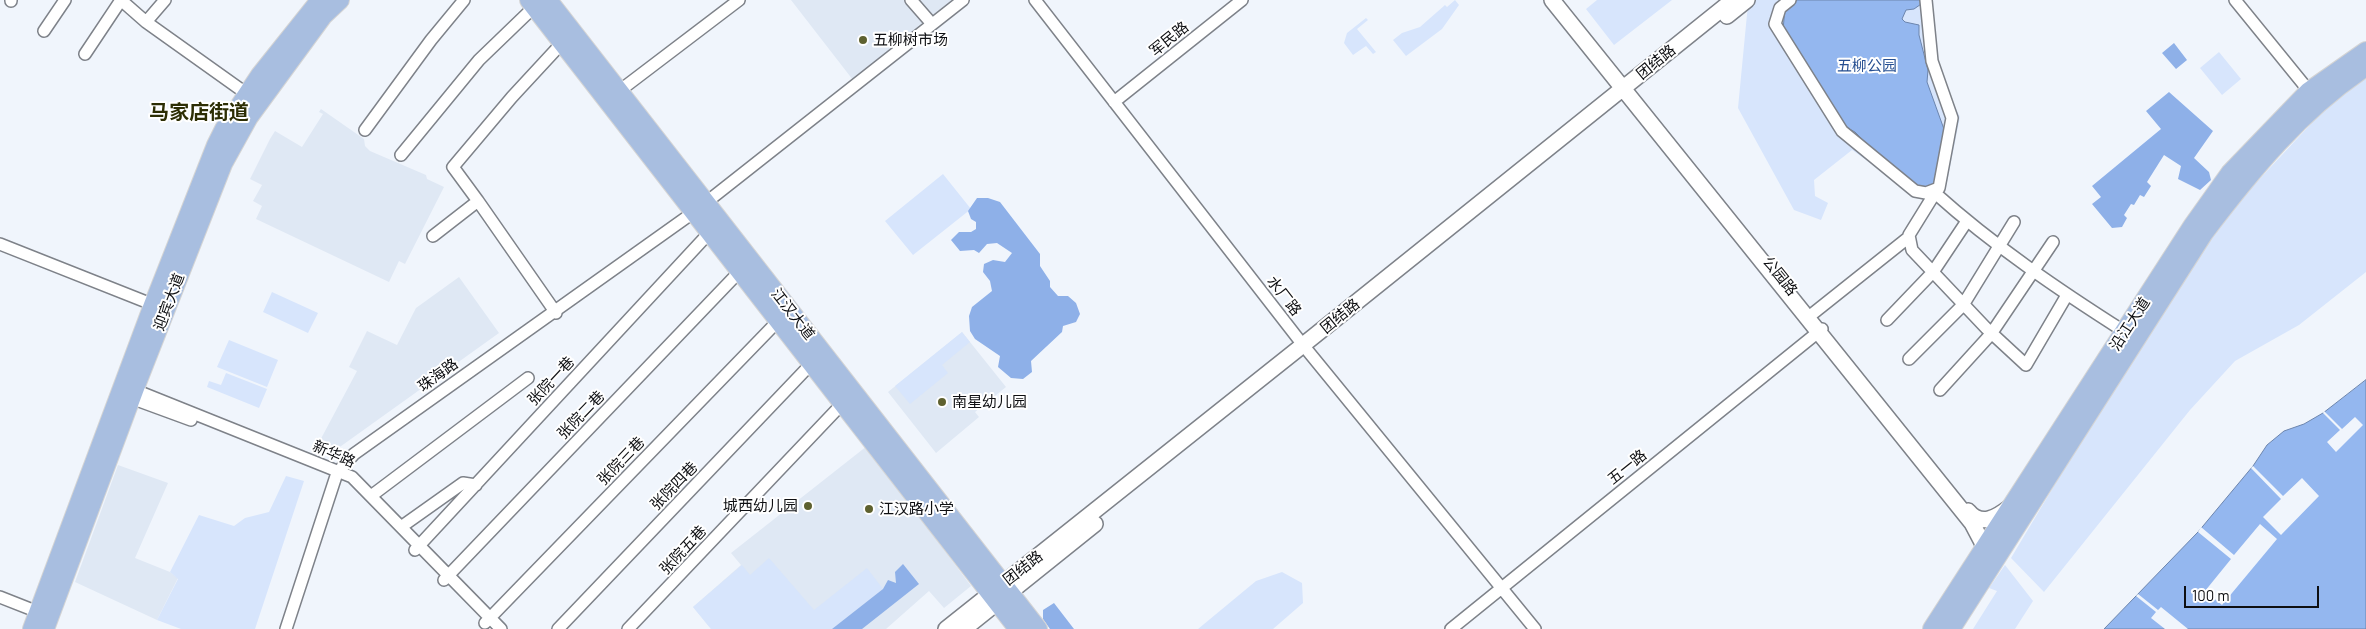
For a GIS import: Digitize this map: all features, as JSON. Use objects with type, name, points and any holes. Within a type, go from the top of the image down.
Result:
[{"type":"main road","name":"迎宾大道","points":[[32,629],[159,307],[216,145],[247,94],[288,38],[320,0]]},
{"type":"main road","name":"迎宾大道","points":[[45,629],[133,394],[159,307],[221,170],[240,132],[323,16],[340,0]]},
{"type":"main road","name":"江汉大道","points":[[537,2],[562,43],[600,79]]},
{"type":"main road","name":"江汉大道","points":[[537,2],[600,79],[698,209],[1000,593],[1018,629]]},
{"type":"main road","name":"沿江大道","points":[[1932,629],[2126,332],[2193,225],[2230,173],[2309,91],[2366,51]]},
{"type":"main road","name":"沿江大道","points":[[1951,629],[2210,226],[2242,183],[2318,102],[2366,67]]},
{"type":"main road","name":"江汉大道","points":[[698,209],[711,233],[842,404],[1000,593],[1038,629]]},
{"type":"street","points":[[44,31],[65,0]]},
{"type":"street","points":[[85,54],[121,0],[146,22],[247,94]]},
{"type":"street","points":[[146,22],[165,0]]},
{"type":"street","points":[[365,130],[431,40],[464,0]]},
{"type":"street","points":[[618,103],[739,0]]},
{"type":"street","points":[[911,0],[932,24]]},
{"type":"street","name":"珠海路","points":[[288,629],[339,473],[354,454],[698,209],[963,0]]},
{"type":"street","name":"水厂路","points":[[1035,0],[1306,349],[1535,629]]},
{"type":"street","name":"军民路","points":[[1114,102],[1242,0]]},
{"type":"street","points":[[1552,0],[1820,330],[1972,523],[1985,548],[1987,568],[1985,576]]},
{"type":"street","name":"公园路","points":[[1557,0],[1627,91],[1811,315],[1820,330],[1971,515],[1978,520],[1987,521],[2013,505]]},
{"type":"street","name":"团结路","points":[[1627,91],[1733,0]]},
{"type":"street","name":"团结路","points":[[946,629],[1000,593],[1627,91],[1747,0]]},
{"type":"street","points":[[1790,0],[1780,8],[1775,24],[1842,131],[1916,191],[1926,193],[1939,188],[1952,118],[1932,61],[1926,0]]},
{"type":"street","points":[[2235,0],[2309,91]]},
{"type":"street","points":[[401,155],[479,60],[537,2]]},
{"type":"street","points":[[555,311],[453,166],[512,97],[562,43]]},
{"type":"street","points":[[1811,315],[1909,237],[1935,194],[1998,246],[2067,295],[2126,332]]},
{"type":"street","points":[[433,236],[478,201]]},
{"type":"street","points":[[1887,320],[1933,272],[1967,221]]},
{"type":"street","points":[[1909,360],[1963,305],[2014,222]]},
{"type":"street","name":"张院一巷","points":[[418,549],[711,233]]},
{"type":"street","name":"张院一巷","points":[[418,549],[711,233]]},
{"type":"street","points":[[1909,237],[1912,250],[1991,334],[2026,365],[2067,295]]},
{"type":"street","points":[[1940,390],[1991,334],[2053,242]]},
{"type":"street","points":[[0,244],[159,307]]},
{"type":"street","name":"张院二巷","points":[[447,579],[741,272]]},
{"type":"street","name":"张院三巷","points":[[493,625],[778,321]]},
{"type":"street","name":"五一路","points":[[1451,629],[1820,330]]},
{"type":"street","name":"张院四巷","points":[[558,629],[811,364]]},
{"type":"street","points":[[371,496],[528,378]]},
{"type":"street","name":"新华路","points":[[133,394],[352,477],[401,527],[418,549]]},
{"type":"street","name":"张院五巷","points":[[628,629],[842,404]]},
{"type":"street","name":"新华路","points":[[339,473],[493,625]]},
{"type":"street","points":[[401,527],[463,483],[476,485]]},
{"type":"street","name":"团结路","points":[[964,629],[1000,593]]},
{"type":"street","points":[[0,597],[38,612]]},
{"type":"shaded area","name":"五柳树市场","points":[[791,0],[955,0],[853,80]]},
{"type":"shaded area","name":"五柳公园","points":[[1793,0],[1927,0],[1914,9],[1906,10],[1902,19],[1905,22],[1919,25],[1919,35],[1928,70],[1927,82],[1945,132],[1939,179],[1932,185],[1921,189],[1863,145],[1863,140],[1855,132],[1842,125],[1783,31],[1785,6]]},
{"type":"shaded area","points":[[2174,43],[2187,60],[2176,69],[2162,53]]},
{"type":"shaded area","points":[[2169,92],[2213,131],[2194,158],[2209,172],[2211,180],[2200,190],[2178,179],[2181,166],[2164,155],[2147,182],[2151,186],[2144,197],[2140,195],[2134,205],[2131,204],[2124,215],[2127,218],[2122,227],[2112,228],[2092,204],[2101,197],[2092,186],[2161,129],[2146,111]]},
{"type":"shaded area","points":[[321,109],[364,139],[365,146],[370,151],[426,175],[427,179],[444,187],[405,264],[399,261],[389,282],[256,219],[262,206],[253,201],[262,185],[250,179],[270,139],[275,131],[302,147],[323,114],[319,112]]},
{"type":"shaded area","points":[[977,198],[988,198],[1000,202],[1040,254],[1040,266],[1050,281],[1050,287],[1058,296],[1068,296],[1076,303],[1080,314],[1076,322],[1063,326],[1062,332],[1031,361],[1032,372],[1023,379],[1011,378],[998,367],[1000,356],[975,339],[970,331],[969,316],[972,307],[992,291],[990,281],[983,272],[984,264],[993,260],[1005,262],[1012,253],[997,243],[987,244],[979,253],[974,250],[960,251],[951,240],[959,232],[971,232],[976,229],[976,222],[971,219],[968,211]]},
{"type":"shaded area","points":[[459,277],[499,333],[330,454],[316,448],[357,371],[349,367],[367,331],[397,345],[416,308]]},
{"type":"shaded area","name":"南星幼儿园","points":[[962,332],[1006,387],[975,412],[979,417],[936,453],[888,392]]},
{"type":"shaded area","points":[[2366,380],[2366,629],[2104,629],[2198,532],[2253,466],[2267,445],[2284,431],[2304,424],[2323,413]]},
{"type":"shaded area","name":"江汉路小学","points":[[867,446],[971,586],[944,608],[929,591],[886,629],[711,629],[693,607],[741,565],[731,553]]},
{"type":"shaded area","points":[[118,465],[168,483],[135,558],[170,572],[178,578],[157,620],[75,582]]},
{"type":"shaded area","points":[[903,564],[919,584],[862,629],[832,629],[883,589],[888,580],[896,583],[895,572]]},
{"type":"shaded area","points":[[1054,603],[1074,629],[1050,629],[1043,619],[1043,610]]},
{"type":"green space","points":[[1455,0],[1459,5],[1442,29],[1406,56],[1393,40],[1402,33],[1420,27],[1445,5],[1447,7]]},
{"type":"green space","points":[[1597,0],[1672,0],[1614,45],[1586,9]]},
{"type":"green space","name":"五柳公园","points":[[1753,0],[1927,0],[1932,61],[1960,117],[1946,187],[1927,203],[1852,150],[1814,180],[1815,196],[1828,203],[1821,220],[1794,210],[1738,108],[1748,4]]},
{"type":"green space","points":[[1366,18],[1368,20],[1357,29],[1376,52],[1373,54],[1366,46],[1353,55],[1344,43],[1347,33]]},
{"type":"green space","points":[[2219,52],[2241,79],[2222,95],[2200,68]]},
{"type":"green space","points":[[2366,72],[2366,272],[2299,325],[2235,361],[2190,410],[2044,592],[2011,558],[2197,246],[2350,82]]},
{"type":"green space","points":[[943,174],[971,209],[913,255],[885,221]]},
{"type":"green space","points":[[272,292],[318,313],[308,333],[263,312]]},
{"type":"green space","points":[[962,332],[970,342],[942,365],[948,373],[910,404],[895,386]]},
{"type":"green space","points":[[229,340],[278,360],[267,387],[217,367]]},
{"type":"green space","points":[[226,373],[267,389],[259,408],[207,387],[209,381],[221,385]]},
{"type":"green space","points":[[286,476],[304,481],[255,629],[181,629],[157,620],[178,579],[170,572],[199,515],[234,526],[245,518],[269,512]]},
{"type":"green space","points":[[769,558],[814,610],[867,568],[883,589],[832,629],[711,629],[693,607],[742,565],[750,575]]},
{"type":"green space","points":[[2005,565],[2033,601],[2015,629],[1973,629],[1997,591],[1989,588]]},
{"type":"green space","points":[[1282,572],[1302,583],[1303,603],[1273,629],[1198,629],[1256,581]]},
{"type":"pier","points":[[2324,411],[2342,429],[2355,417],[2363,425],[2336,452],[2327,442],[2340,430],[2323,413]]},
{"type":"pier","points":[[2253,466],[2283,496],[2302,478],[2319,496],[2281,535],[2263,517],[2281,499],[2251,468]]},
{"type":"pier","points":[[2260,524],[2277,539],[2222,605],[2205,591],[2231,559],[2198,532],[2201,527],[2234,555]]},
{"type":"pier","points":[[2138,594],[2158,610],[2161,607],[2188,629],[2165,629],[2151,618],[2156,612],[2136,596]]},
{"type":"place","name":"五柳树市场","points":[[863,40]]},
{"type":"place","name":"南星幼儿园","points":[[942,402]]},
{"type":"place","name":"城西幼儿园","points":[[808,506]]},
{"type":"place","name":"江汉路小学","points":[[869,509]]},
{"type":"district","name":"马家店街道","points":[[199,112]]}]
